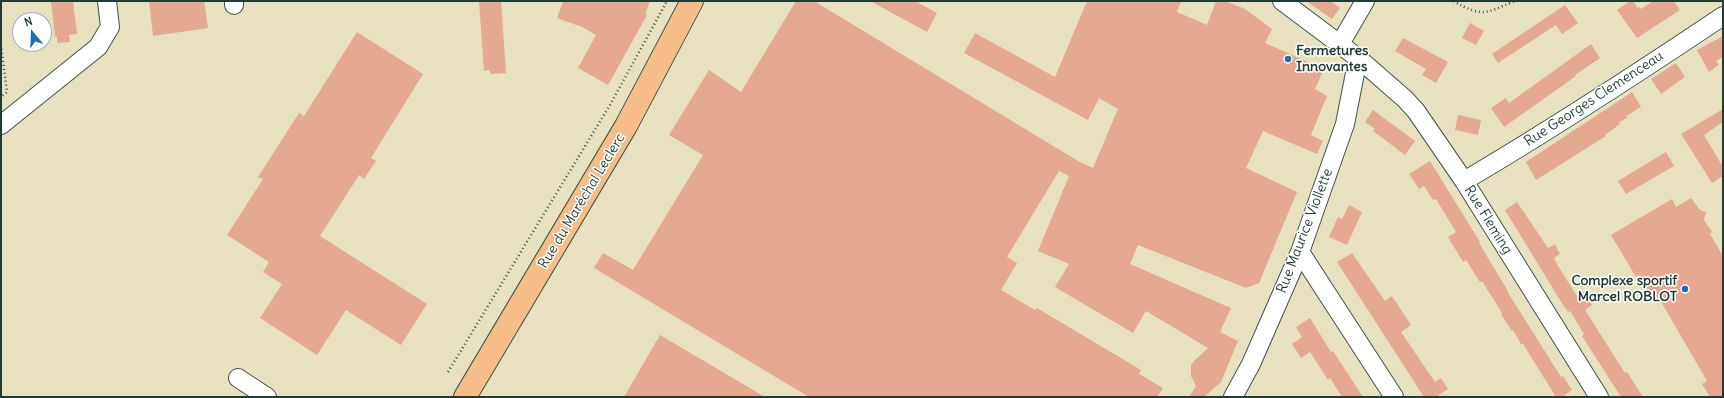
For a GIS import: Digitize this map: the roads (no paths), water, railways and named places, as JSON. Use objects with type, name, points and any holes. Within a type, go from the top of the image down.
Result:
[{"type":"main road","name":"Rue du Maréchal Leclerc","points":[[465,397],[626,126],[692,1]]},
{"type":"street","points":[[1,125],[98,47],[110,28],[107,1]]},
{"type":"street","name":"Rue Fleming","points":[[1282,1],[1358,58],[1416,110],[1464,181],[1599,397]]},
{"type":"street","points":[[1340,44],[1365,1]]},
{"type":"street","name":"Rue Georges Clemenceau","points":[[1464,181],[1629,78],[1723,16]]},
{"type":"street","name":"Rue Maurice Viollette","points":[[1233,397],[1251,364],[1300,252],[1344,124],[1358,58]]},
{"type":"street","points":[[1300,252],[1394,397]]},
{"type":"street","points":[[238,378],[268,397]]},
{"type":"place","name":"Fermetures Innovantes","points":[[1288,59]]},
{"type":"place","name":"Complexe sportif Marcel ROBLOT","points":[[1685,289]]}]
